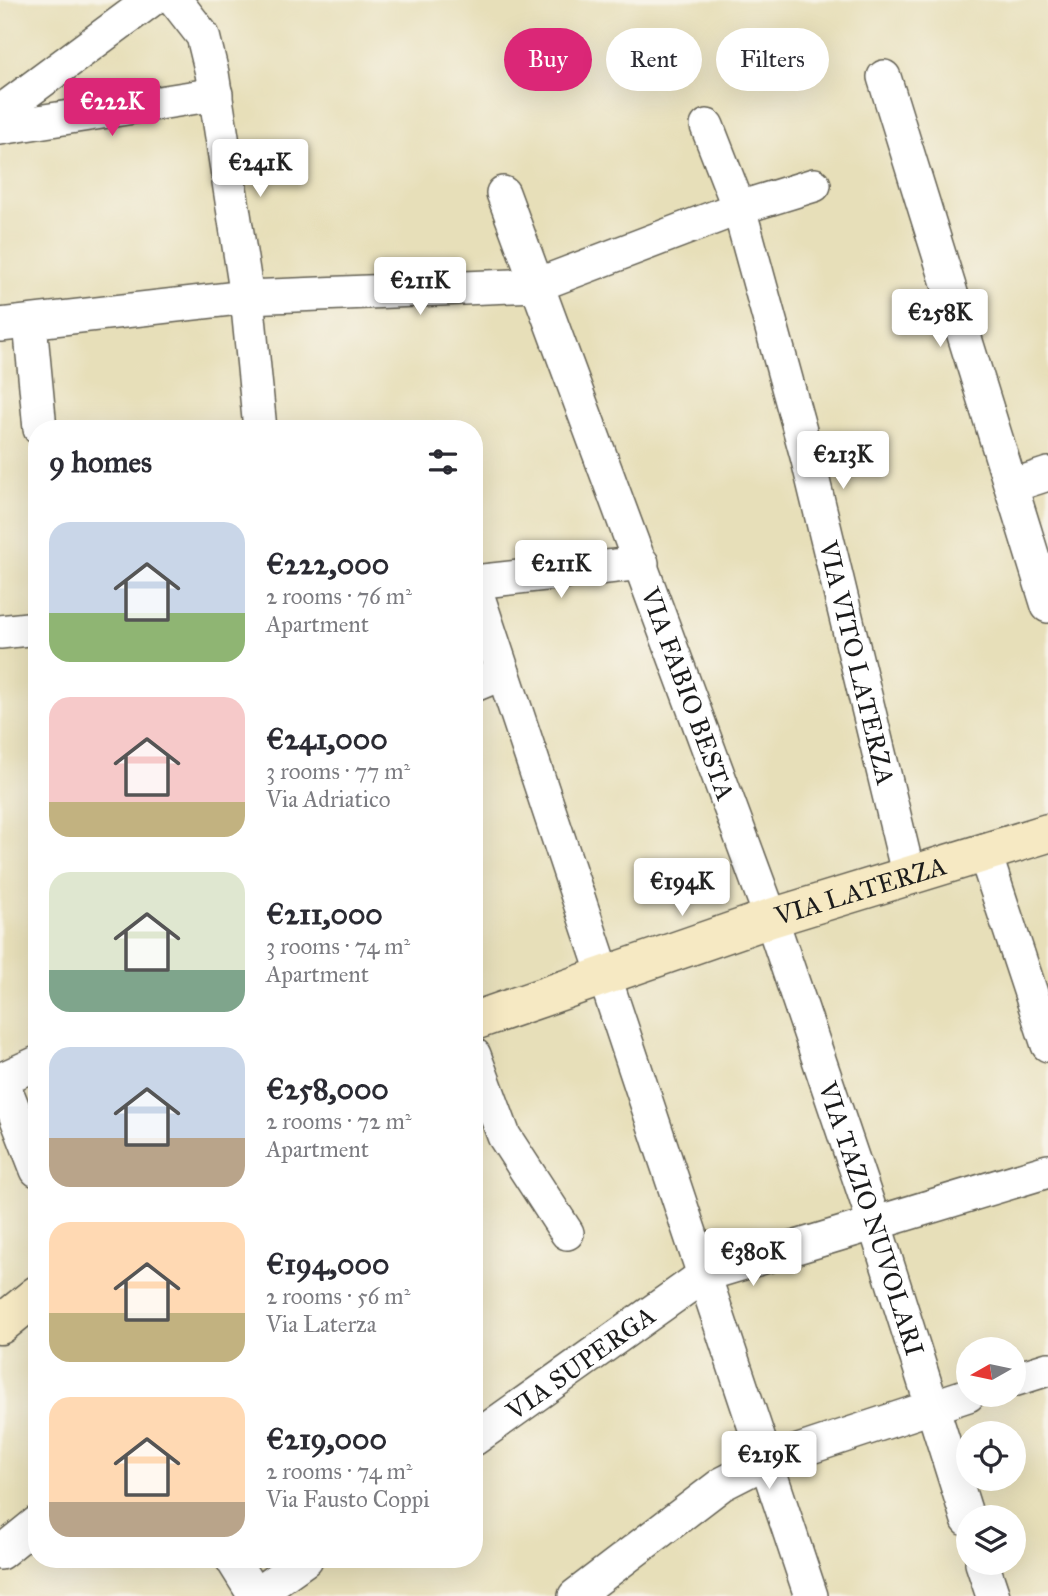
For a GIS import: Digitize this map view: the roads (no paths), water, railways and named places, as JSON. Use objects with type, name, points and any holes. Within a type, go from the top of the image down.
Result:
[{"type":"street","points":[[0,112],[151,0]]},
{"type":"street","points":[[175,0],[203,36],[216,94],[247,297],[259,420]]},
{"type":"street","points":[[884,77],[1048,606]]},
{"type":"street","points":[[0,128],[216,94]]},
{"type":"street","name":"VIA VITO LATERZA","points":[[707,127],[739,208],[808,460],[909,877]]},
{"type":"street","points":[[38,420],[15,324],[247,297],[537,285],[739,208],[814,185]]},
{"type":"street","name":"VIA FABIO BESTA","points":[[503,193],[771,918]]},
{"type":"street","points":[[1011,486],[1048,474]]},
{"type":"street","points":[[483,583],[642,563]]},
{"type":"street","points":[[0,632],[28,629]]},
{"type":"street","points":[[483,641],[489,679],[603,977],[811,1596]]},
{"type":"street","name":"VIA LATERZA","points":[[483,1018],[771,918],[1048,833]]},
{"type":"street","points":[[985,854],[1048,1045]]},
{"type":"street","name":"VIA TAZIO NUVOLARI","points":[[771,918],[874,1222],[963,1505]]},
{"type":"street","points":[[28,1070],[4,1089],[28,1148]]},
{"type":"street","points":[[483,1079],[504,1136],[567,1233]]},
{"type":"street","name":"VIA SUPERGA","points":[[483,1433],[704,1275],[1048,1171]]},
{"type":"street","points":[[0,1325],[28,1302]]},
{"type":"street","points":[[1026,1376],[1048,1369]]},
{"type":"street","points":[[575,1596],[722,1484],[765,1462],[956,1399]]},
{"type":"street","points":[[0,1553],[28,1530]]},
{"type":"street","points":[[238,1568],[255,1596],[294,1568]]},
{"type":"street","points":[[986,1575],[993,1596]]}]
